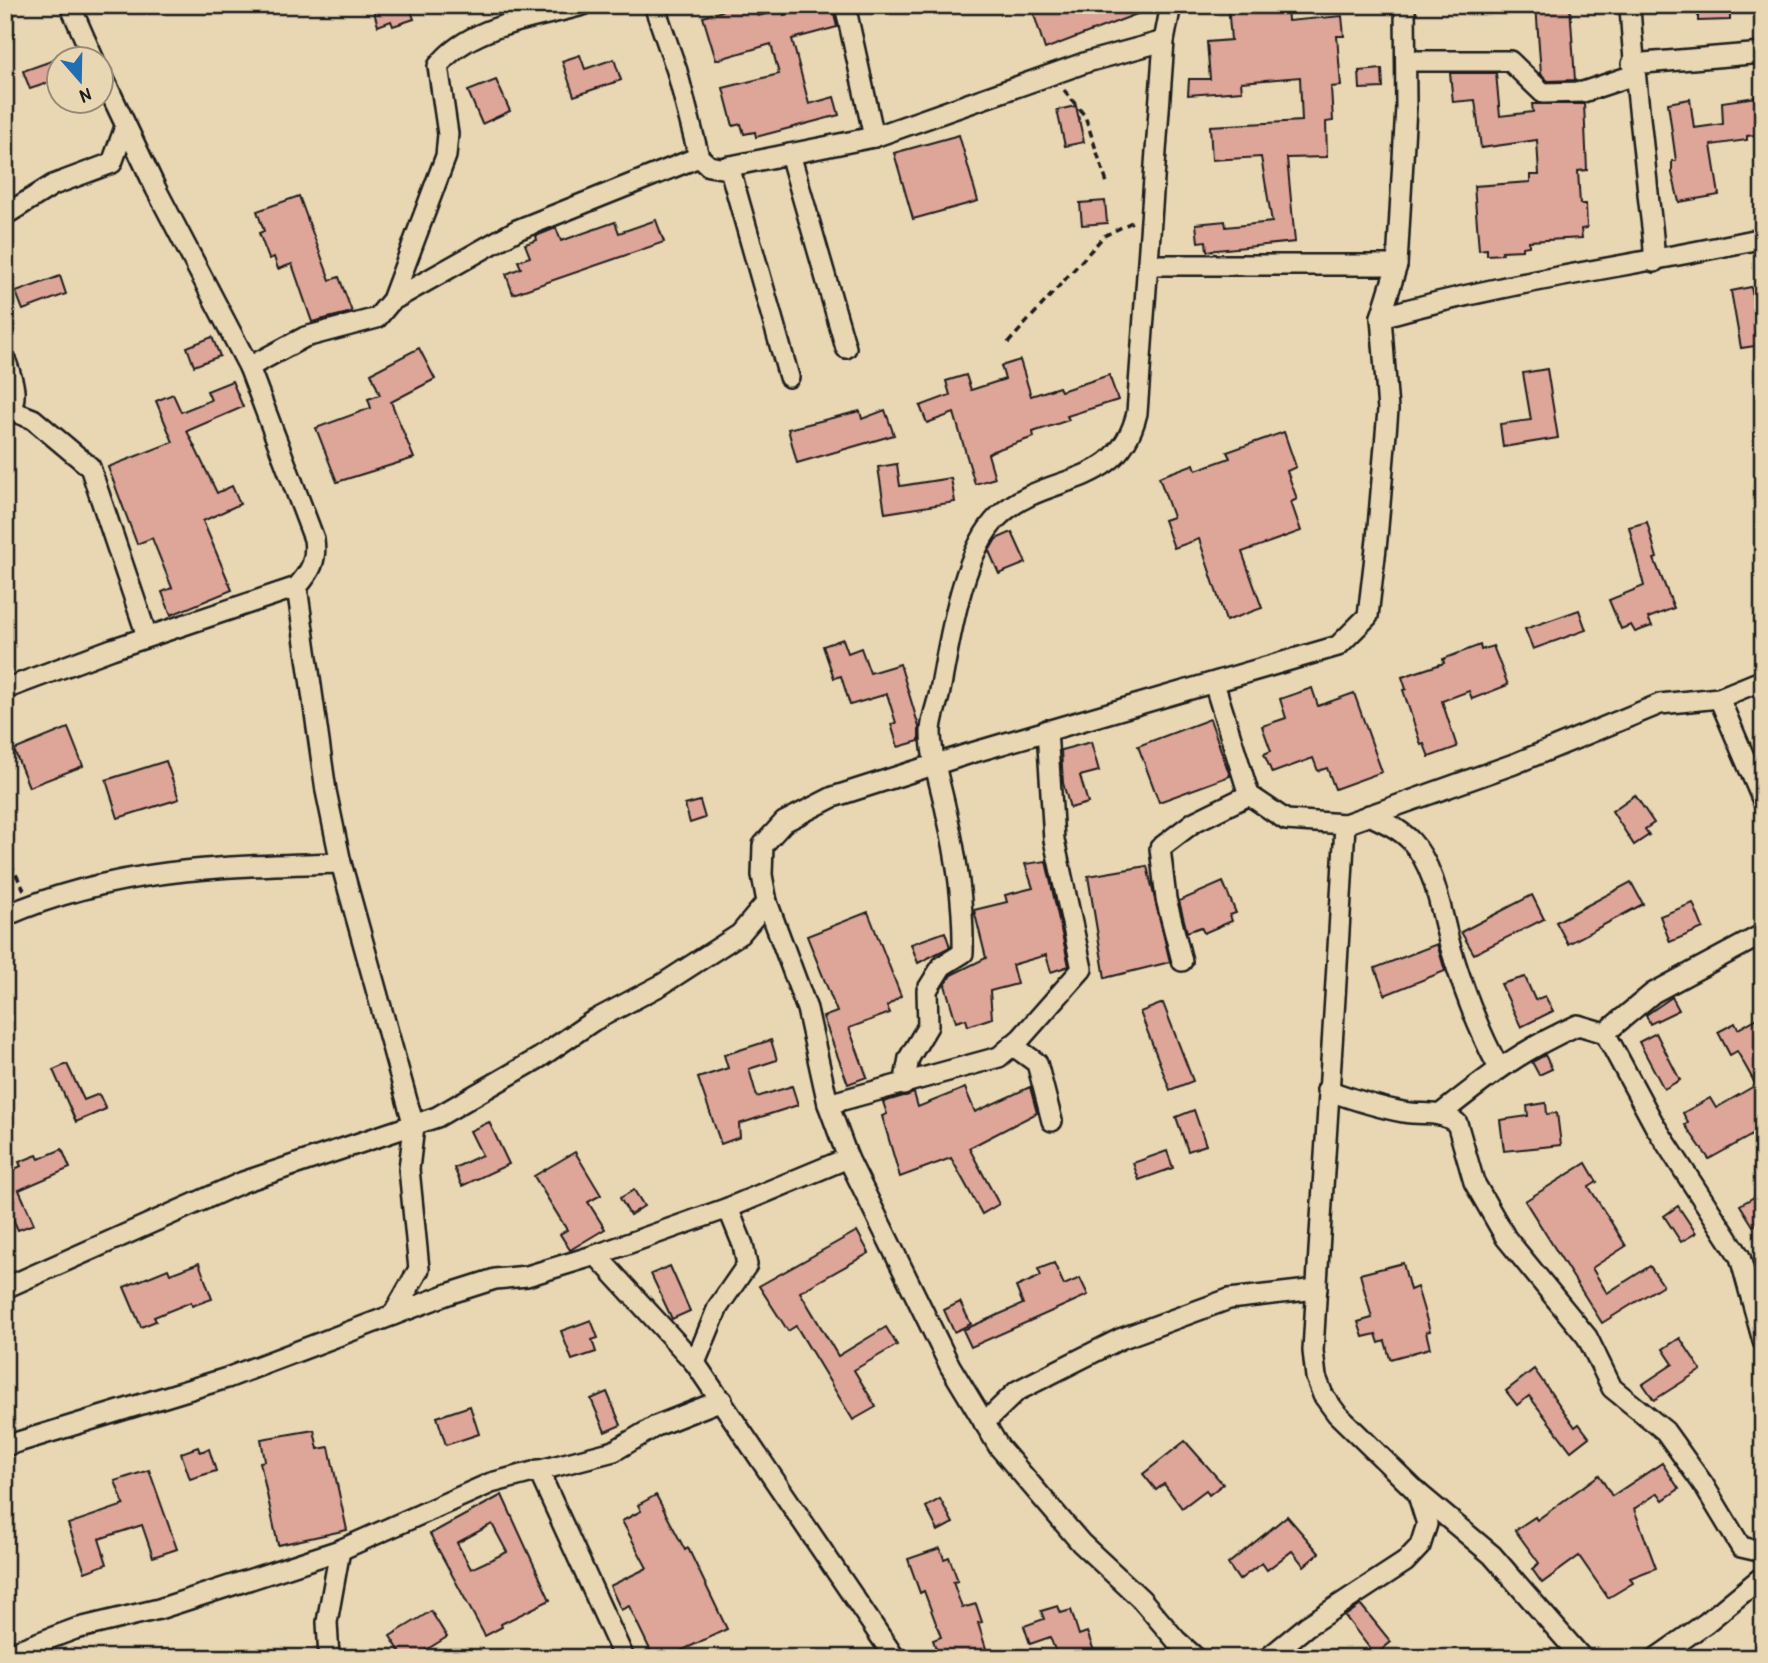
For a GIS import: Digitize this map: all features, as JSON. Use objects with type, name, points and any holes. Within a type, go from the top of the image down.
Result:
[{"type":"street","points":[[70,5],[88,46]]},
{"type":"street","points":[[249,367],[305,337],[377,318],[392,300],[446,156],[448,134],[438,66],[458,47],[499,28],[583,5]]},
{"type":"street","points":[[654,5],[677,71],[699,157],[709,166],[729,166],[874,137],[1120,52],[1164,41]]},
{"type":"street","points":[[845,5],[874,137]]},
{"type":"street","points":[[904,1085],[909,1058],[928,1026],[927,990],[942,966],[963,953],[964,920],[954,846],[931,732],[944,660],[961,591],[979,546],[996,518],[1008,509],[1111,461],[1129,441],[1137,413],[1154,210],[1164,41],[1171,5]]},
{"type":"street","points":[[1196,1658],[1176,1640],[1141,1599],[1081,1543],[999,1447],[950,1366],[848,1158],[828,1104],[807,1009],[767,902],[762,875],[763,845],[784,822],[833,797],[1047,730],[1338,646],[1368,615],[1388,410],[1381,317],[1397,265],[1407,61],[1405,5]]},
{"type":"street","points":[[1630,5],[1633,70],[1655,238],[1654,262]]},
{"type":"street","points":[[1407,61],[1510,61],[1543,93],[1583,92],[1633,70],[1763,53]]},
{"type":"street","points":[[5,689],[148,636],[297,587],[311,572],[316,555],[314,539],[249,367],[116,107]]},
{"type":"street","points":[[5,215],[53,185],[112,163],[125,127]]},
{"type":"street","points":[[790,154],[846,348]]},
{"type":"street","points":[[392,300],[517,230],[699,157]]},
{"type":"street","points":[[729,166],[789,377]]},
{"type":"street","points":[[1381,317],[1450,297],[1654,262],[1763,238]]},
{"type":"street","points":[[1149,265],[1397,265]]},
{"type":"street","points":[[5,359],[15,392],[8,412],[33,419],[90,467],[148,636]]},
{"type":"street","points":[[297,587],[326,791],[341,863],[414,1126],[409,1169],[419,1269],[393,1315]]},
{"type":"street","points":[[1214,682],[1249,796],[1286,820],[1345,824],[1514,764],[1660,704],[1719,698],[1763,680]]},
{"type":"street","points":[[1719,698],[1763,801]]},
{"type":"street","points":[[828,1104],[999,1058],[1082,968],[1054,839],[1047,730]]},
{"type":"street","points":[[1182,961],[1166,899],[1160,848],[1194,822],[1249,796]]},
{"type":"street","points":[[1370,815],[1393,827],[1411,841],[1429,869],[1455,962],[1485,1044],[1499,1068]]},
{"type":"street","points":[[1345,824],[1338,921],[1338,981],[1327,1090],[1313,1351],[1316,1377],[1323,1395],[1338,1414],[1418,1492],[1492,1555],[1582,1658]]},
{"type":"street","points":[[5,916],[32,904],[146,873],[230,865],[341,863]]},
{"type":"street","points":[[5,1288],[243,1182],[438,1118],[539,1058],[593,1021],[661,985],[740,934],[767,902]]},
{"type":"street","points":[[1605,1033],[1653,993],[1763,934]]},
{"type":"street","points":[[1442,1113],[1499,1068],[1543,1040],[1578,1025],[1605,1033],[1655,1126],[1740,1257],[1763,1341]]},
{"type":"street","points":[[1012,1045],[1037,1063],[1052,1121]]},
{"type":"street","points":[[1327,1090],[1363,1103],[1406,1113],[1442,1113],[1457,1123],[1474,1182],[1506,1238],[1587,1337],[1612,1388],[1665,1431],[1703,1484],[1741,1547],[1763,1552]]},
{"type":"street","points":[[5,1446],[227,1378],[495,1279],[527,1276],[596,1255],[728,1208],[848,1158]]},
{"type":"street","points":[[695,1363],[718,1307],[747,1265],[743,1245],[728,1208]]},
{"type":"street","points":[[596,1255],[695,1363],[895,1658]]},
{"type":"street","points":[[984,1423],[1017,1391],[1120,1339],[1229,1299],[1317,1289]]},
{"type":"street","points":[[5,1655],[75,1629],[159,1609],[340,1550],[404,1519],[491,1483],[582,1462],[614,1451],[656,1426],[722,1400]]},
{"type":"street","points":[[538,1470],[624,1658]]},
{"type":"street","points":[[1268,1658],[1307,1626],[1405,1562],[1420,1546],[1427,1524],[1418,1492]]},
{"type":"street","points":[[328,1658],[327,1622],[340,1550]]},
{"type":"street","points":[[1656,1658],[1706,1623],[1763,1576]]},
{"type":"path","points":[[1049,77],[1072,97],[1086,116],[1107,183]]},
{"type":"path","points":[[1008,343],[1104,236],[1154,210]]},
{"type":"path","points":[[5,853],[32,904]]},
{"type":"building","points":[[372,5],[409,5],[414,19],[393,26],[391,21],[378,26]]},
{"type":"building","points":[[720,5],[755,5],[758,16],[782,10],[784,15],[811,8],[811,5],[832,5],[837,27],[792,39],[809,104],[834,97],[839,115],[756,137],[755,132],[744,134],[741,124],[733,126],[723,88],[779,74],[771,44],[716,60],[703,17],[722,11]]},
{"type":"building","points":[[1031,5],[1158,5],[1158,6],[1045,49]]},
{"type":"building","points":[[1228,5],[1287,5],[1288,21],[1342,16],[1344,36],[1337,36],[1341,86],[1331,87],[1333,121],[1326,122],[1327,157],[1287,158],[1295,242],[1207,251],[1206,241],[1198,242],[1196,224],[1225,221],[1226,227],[1272,222],[1261,157],[1212,160],[1210,126],[1302,121],[1300,77],[1241,82],[1242,91],[1188,95],[1189,79],[1210,79],[1207,42],[1231,40]]},
{"type":"building","points":[[1536,5],[1570,5],[1575,80],[1548,81],[1541,74]]},
{"type":"building","points":[[1698,5],[1730,5],[1730,20],[1698,21]]},
{"type":"building","points":[[580,55],[585,69],[614,59],[621,80],[574,96],[562,61]]},
{"type":"building","points":[[46,63],[46,84],[30,89],[23,71]]},
{"type":"building","points":[[1382,69],[1383,88],[1360,89],[1359,71]]},
{"type":"building","points":[[1450,73],[1496,73],[1500,116],[1533,112],[1532,104],[1584,104],[1587,170],[1578,171],[1580,204],[1586,204],[1587,228],[1581,229],[1582,238],[1529,241],[1529,246],[1522,247],[1522,250],[1502,251],[1503,254],[1487,255],[1487,249],[1479,250],[1474,186],[1530,182],[1530,175],[1539,175],[1537,140],[1481,148],[1475,100],[1453,102]]},
{"type":"building","points":[[496,80],[510,111],[482,124],[468,91]]},
{"type":"building","points":[[1763,96],[1763,134],[1747,136],[1747,140],[1711,145],[1719,195],[1679,202],[1672,173],[1672,161],[1676,161],[1668,103],[1690,99],[1694,128],[1723,124],[1722,102]]},
{"type":"building","points":[[1076,106],[1084,142],[1065,146],[1057,110]]},
{"type":"building","points":[[959,135],[978,201],[913,219],[894,153]]},
{"type":"building","points":[[299,196],[330,280],[339,277],[352,312],[312,322],[292,264],[278,269],[274,257],[269,259],[259,233],[264,231],[257,211]]},
{"type":"building","points":[[1105,201],[1107,223],[1082,225],[1080,203]]},
{"type":"building","points":[[656,220],[664,242],[513,294],[506,274],[521,268],[518,261],[530,257],[525,244],[537,240],[536,236],[556,228],[561,241],[615,222],[619,233]]},
{"type":"building","points":[[60,276],[66,294],[23,310],[16,292]]},
{"type":"building","points":[[1751,287],[1762,345],[1741,348],[1731,291]]},
{"type":"building","points":[[212,337],[220,356],[194,366],[187,347]]},
{"type":"building","points":[[419,348],[435,379],[391,402],[414,458],[337,482],[316,428],[371,408],[368,399],[380,395],[371,373]]},
{"type":"building","points":[[1020,360],[1031,396],[1059,387],[1061,391],[1109,375],[1118,400],[1067,416],[1069,420],[1033,432],[1034,437],[993,451],[988,454],[995,478],[975,484],[954,413],[927,423],[920,406],[950,395],[946,381],[966,375],[971,390],[1005,379],[1001,366]]},
{"type":"building","points":[[1547,369],[1558,438],[1503,447],[1500,424],[1531,420],[1523,373]]},
{"type":"building","points":[[232,381],[243,407],[187,431],[217,493],[232,486],[240,504],[203,521],[232,590],[171,615],[162,592],[172,588],[152,538],[137,544],[108,467],[173,442],[156,401],[173,394],[181,412],[211,400],[207,391]]},
{"type":"building","points":[[885,410],[894,435],[797,463],[788,429],[860,411],[862,419]]},
{"type":"building","points":[[1284,432],[1296,467],[1287,471],[1297,499],[1291,502],[1301,531],[1242,552],[1262,608],[1226,621],[1199,539],[1174,548],[1164,520],[1173,517],[1159,477],[1194,464],[1196,470],[1230,458],[1227,452]]},
{"type":"building","points":[[897,464],[900,486],[951,478],[955,502],[885,513],[878,467]]},
{"type":"building","points":[[1647,522],[1657,558],[1654,559],[1674,608],[1648,618],[1652,626],[1635,632],[1631,625],[1621,629],[1609,600],[1644,586],[1629,527]]},
{"type":"building","points":[[1012,532],[1026,563],[999,574],[989,551],[996,539]]},
{"type":"building","points":[[1579,610],[1586,630],[1533,649],[1525,629]]},
{"type":"building","points":[[843,639],[848,653],[861,648],[870,673],[900,664],[919,727],[919,741],[898,747],[891,724],[896,723],[887,694],[850,705],[841,676],[834,678],[823,646]]},
{"type":"building","points":[[1480,645],[1481,650],[1493,646],[1508,685],[1472,699],[1469,691],[1442,701],[1457,747],[1429,757],[1424,744],[1421,745],[1403,690],[1406,689],[1402,677],[1444,663],[1443,659]]},
{"type":"building","points":[[1312,688],[1318,706],[1354,693],[1382,772],[1335,789],[1327,768],[1318,771],[1313,758],[1272,773],[1264,754],[1271,751],[1262,726],[1286,718],[1280,699]]},
{"type":"building","points":[[1210,719],[1230,776],[1159,802],[1138,746]]},
{"type":"building","points":[[68,728],[83,766],[29,787],[14,750]]},
{"type":"building","points":[[1091,742],[1099,771],[1080,776],[1088,803],[1070,808],[1063,783],[1061,750]]},
{"type":"building","points":[[166,761],[179,799],[118,818],[106,780]]},
{"type":"building","points":[[1635,795],[1654,823],[1645,829],[1649,835],[1634,845],[1612,811]]},
{"type":"building","points":[[700,801],[705,818],[690,823],[685,805]]},
{"type":"building","points":[[1046,861],[1069,966],[1051,972],[1046,955],[1012,965],[1017,984],[990,991],[992,1018],[968,1026],[966,1019],[956,1022],[945,985],[951,975],[986,958],[974,910],[1007,902],[1005,895],[1033,888],[1025,864]]},
{"type":"building","points":[[1147,866],[1170,962],[1105,978],[1088,876]]},
{"type":"building","points":[[1223,882],[1236,913],[1230,915],[1232,921],[1204,933],[1201,927],[1187,932],[1179,901]]},
{"type":"building","points":[[1631,882],[1643,904],[1568,944],[1556,922]]},
{"type":"building","points":[[1532,895],[1544,919],[1474,954],[1461,932]]},
{"type":"building","points":[[1693,903],[1703,928],[1670,942],[1660,916]]},
{"type":"building","points":[[868,912],[901,996],[887,1006],[890,1013],[849,1028],[867,1077],[848,1084],[823,1017],[837,1012],[807,936]]},
{"type":"building","points":[[945,932],[950,947],[918,963],[911,944]]},
{"type":"building","points":[[1437,944],[1445,971],[1385,995],[1375,968]]},
{"type":"building","points":[[1525,977],[1535,1000],[1545,996],[1553,1011],[1521,1027],[1501,984]]},
{"type":"building","points":[[1672,997],[1679,1010],[1650,1024],[1646,1015]]},
{"type":"building","points":[[1163,1003],[1193,1081],[1170,1090],[1140,1012]]},
{"type":"building","points":[[1763,1015],[1763,1129],[1709,1159],[1685,1125],[1688,1123],[1683,1113],[1710,1098],[1716,1108],[1756,1085],[1737,1051],[1730,1055],[1718,1032],[1735,1023],[1738,1029]]},
{"type":"building","points":[[1656,1033],[1680,1080],[1664,1089],[1639,1042]]},
{"type":"building","points":[[771,1040],[777,1060],[749,1069],[757,1097],[792,1086],[798,1105],[739,1124],[740,1137],[721,1144],[698,1078],[728,1068],[724,1055]]},
{"type":"building","points":[[1545,1055],[1552,1069],[1539,1075],[1532,1062]]},
{"type":"building","points":[[67,1064],[84,1100],[99,1094],[106,1109],[76,1122],[53,1070]]},
{"type":"building","points":[[1030,1087],[1037,1113],[969,1148],[999,1204],[982,1214],[951,1158],[900,1177],[882,1116],[887,1114],[883,1102],[914,1093],[918,1107],[965,1088],[975,1112]]},
{"type":"building","points":[[1546,1103],[1547,1114],[1557,1113],[1561,1145],[1504,1151],[1500,1120],[1528,1116],[1527,1106]]},
{"type":"building","points":[[1194,1110],[1206,1145],[1188,1151],[1176,1117]]},
{"type":"building","points":[[489,1122],[509,1164],[462,1186],[454,1168],[482,1155],[470,1131]]},
{"type":"building","points":[[62,1149],[70,1168],[19,1190],[34,1224],[18,1230],[5,1202],[5,1157],[11,1171],[21,1166],[19,1162],[37,1155],[39,1159]]},
{"type":"building","points":[[1167,1151],[1173,1168],[1139,1180],[1133,1163]]},
{"type":"building","points":[[575,1152],[601,1195],[588,1202],[605,1229],[570,1250],[560,1234],[567,1230],[534,1176]]},
{"type":"building","points":[[1586,1163],[1597,1182],[1589,1187],[1626,1246],[1592,1268],[1607,1293],[1650,1266],[1663,1285],[1602,1323],[1525,1201]]},
{"type":"building","points":[[634,1190],[644,1206],[630,1215],[620,1198]]},
{"type":"building","points":[[1763,1192],[1763,1220],[1753,1226],[1740,1205]]},
{"type":"building","points":[[1678,1206],[1696,1233],[1681,1242],[1664,1216]]},
{"type":"building","points":[[857,1231],[869,1253],[800,1292],[838,1356],[886,1327],[897,1345],[854,1370],[876,1407],[853,1420],[796,1326],[788,1331],[759,1286]]},
{"type":"building","points":[[199,1263],[212,1299],[192,1306],[191,1302],[154,1317],[156,1321],[141,1327],[124,1287],[168,1269],[170,1274]]},
{"type":"building","points":[[1054,1263],[1064,1285],[1080,1278],[1088,1295],[971,1347],[963,1330],[1023,1304],[1016,1287],[1041,1276],[1038,1269]]},
{"type":"building","points":[[1403,1263],[1410,1290],[1417,1287],[1430,1331],[1426,1332],[1430,1348],[1390,1359],[1385,1341],[1379,1343],[1376,1334],[1363,1337],[1358,1322],[1372,1318],[1360,1274]]},
{"type":"building","points":[[670,1266],[690,1311],[672,1319],[651,1274]]},
{"type":"building","points":[[960,1302],[971,1324],[954,1332],[944,1310]]},
{"type":"building","points":[[591,1320],[598,1338],[592,1340],[596,1352],[572,1360],[561,1331]]},
{"type":"building","points":[[1680,1338],[1701,1370],[1654,1400],[1643,1384],[1673,1364],[1663,1349]]},
{"type":"building","points":[[1534,1369],[1575,1427],[1579,1424],[1589,1437],[1571,1451],[1529,1396],[1517,1405],[1506,1391]]},
{"type":"building","points":[[607,1392],[621,1425],[605,1432],[591,1399]]},
{"type":"building","points":[[470,1406],[479,1434],[446,1445],[437,1417]]},
{"type":"building","points":[[314,1430],[318,1449],[329,1447],[347,1530],[278,1545],[260,1462],[265,1461],[261,1439]]},
{"type":"building","points":[[1185,1441],[1223,1484],[1209,1495],[1206,1490],[1182,1508],[1164,1484],[1156,1490],[1143,1474]]},
{"type":"building","points":[[198,1447],[200,1452],[209,1449],[216,1471],[190,1479],[181,1453]]},
{"type":"building","points":[[1662,1463],[1679,1489],[1663,1500],[1658,1493],[1634,1509],[1656,1568],[1630,1578],[1633,1583],[1608,1598],[1579,1556],[1542,1583],[1532,1569],[1539,1563],[1515,1530],[1535,1517],[1537,1520],[1599,1475],[1612,1496]]},
{"type":"building","points":[[149,1470],[177,1549],[153,1557],[142,1525],[99,1539],[107,1564],[85,1572],[68,1524],[124,1505],[115,1481]]},
{"type":"building","points":[[502,1495],[550,1600],[501,1624],[502,1627],[485,1636],[430,1534]],"holes":[[[492,1524],[507,1552],[471,1569],[457,1543]]]},
{"type":"building","points":[[656,1495],[685,1550],[688,1548],[727,1629],[666,1658],[654,1658],[629,1606],[621,1610],[610,1586],[647,1568],[622,1521],[641,1511],[638,1505]]},
{"type":"building","points":[[940,1499],[953,1523],[938,1531],[926,1507]]},
{"type":"building","points":[[1287,1516],[1319,1553],[1304,1566],[1292,1551],[1267,1570],[1262,1563],[1239,1580],[1228,1564]]},
{"type":"building","points":[[940,1548],[944,1559],[949,1557],[958,1581],[953,1582],[962,1608],[976,1604],[982,1622],[978,1623],[989,1658],[939,1658],[933,1640],[941,1637],[924,1591],[920,1593],[908,1559]]},
{"type":"building","points":[[1361,1605],[1391,1642],[1375,1655],[1345,1616]]},
{"type":"building","points":[[1058,1606],[1061,1613],[1071,1610],[1079,1635],[1087,1632],[1094,1651],[1077,1658],[1058,1658],[1050,1637],[1030,1644],[1024,1626],[1044,1619],[1041,1611]]},
{"type":"building","points":[[431,1611],[447,1637],[413,1658],[404,1658],[390,1636]]}]
